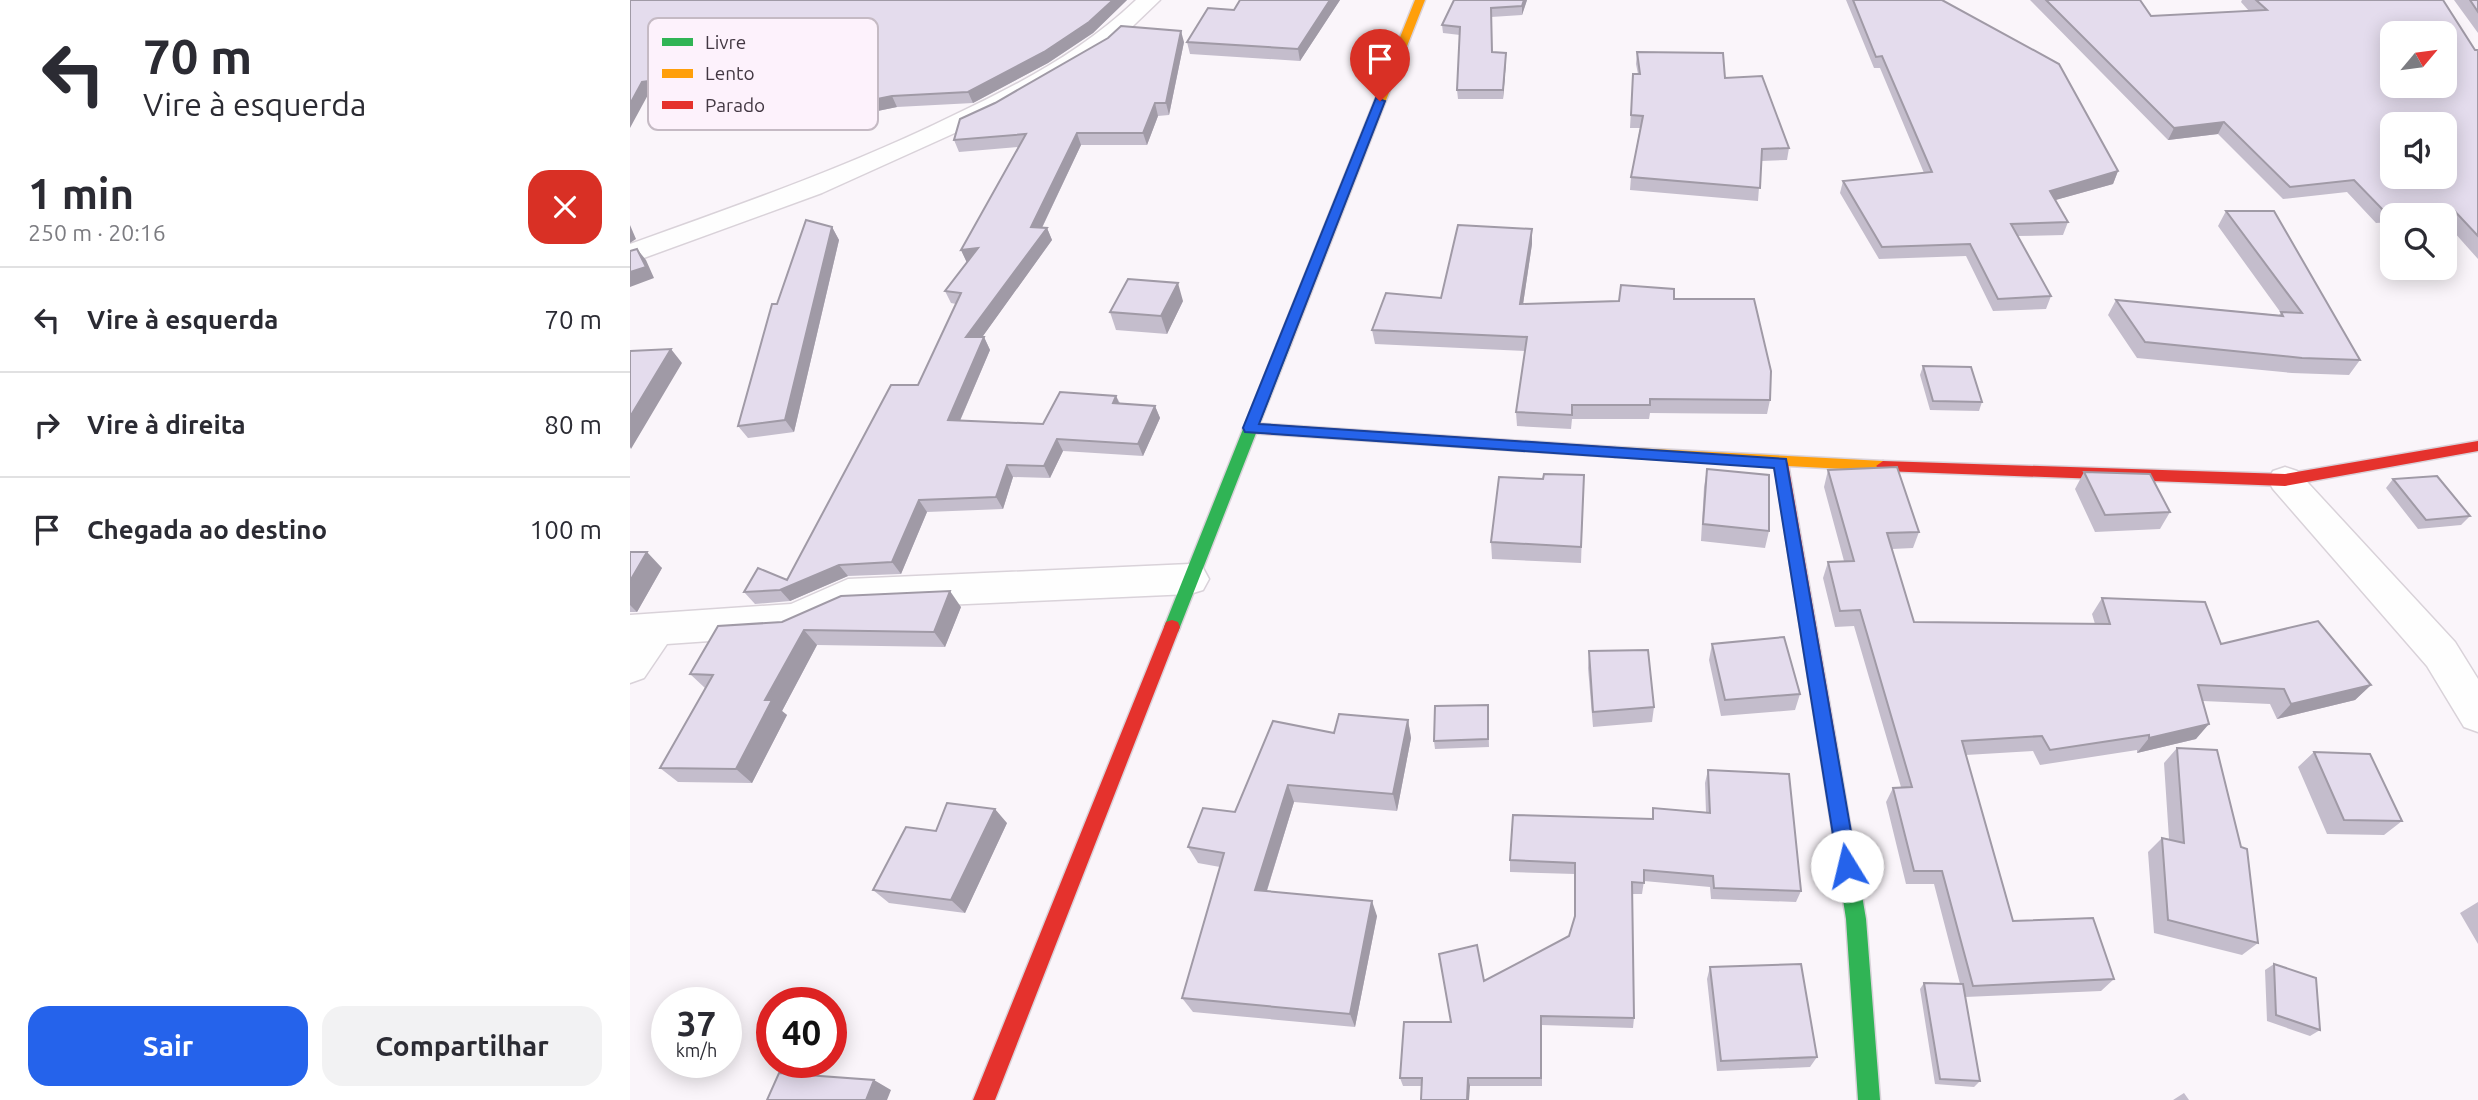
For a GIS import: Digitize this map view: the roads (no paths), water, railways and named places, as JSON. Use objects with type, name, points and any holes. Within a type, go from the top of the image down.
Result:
[{"type":"main road","points":[[984,1100],[1420,0]]},
{"type":"main road","points":[[1250,428],[1781,463],[2285,480],[2478,446]]},
{"type":"main road","points":[[1781,463],[1856,919],[1868,1100]]},
{"type":"street","points":[[630,254],[803,192],[946,130],[1104,42],[1149,0]]},
{"type":"street","points":[[2285,480],[2441,654],[2478,714]]},
{"type":"street","points":[[630,666],[643,630],[795,620],[848,594],[1190,579]]}]
